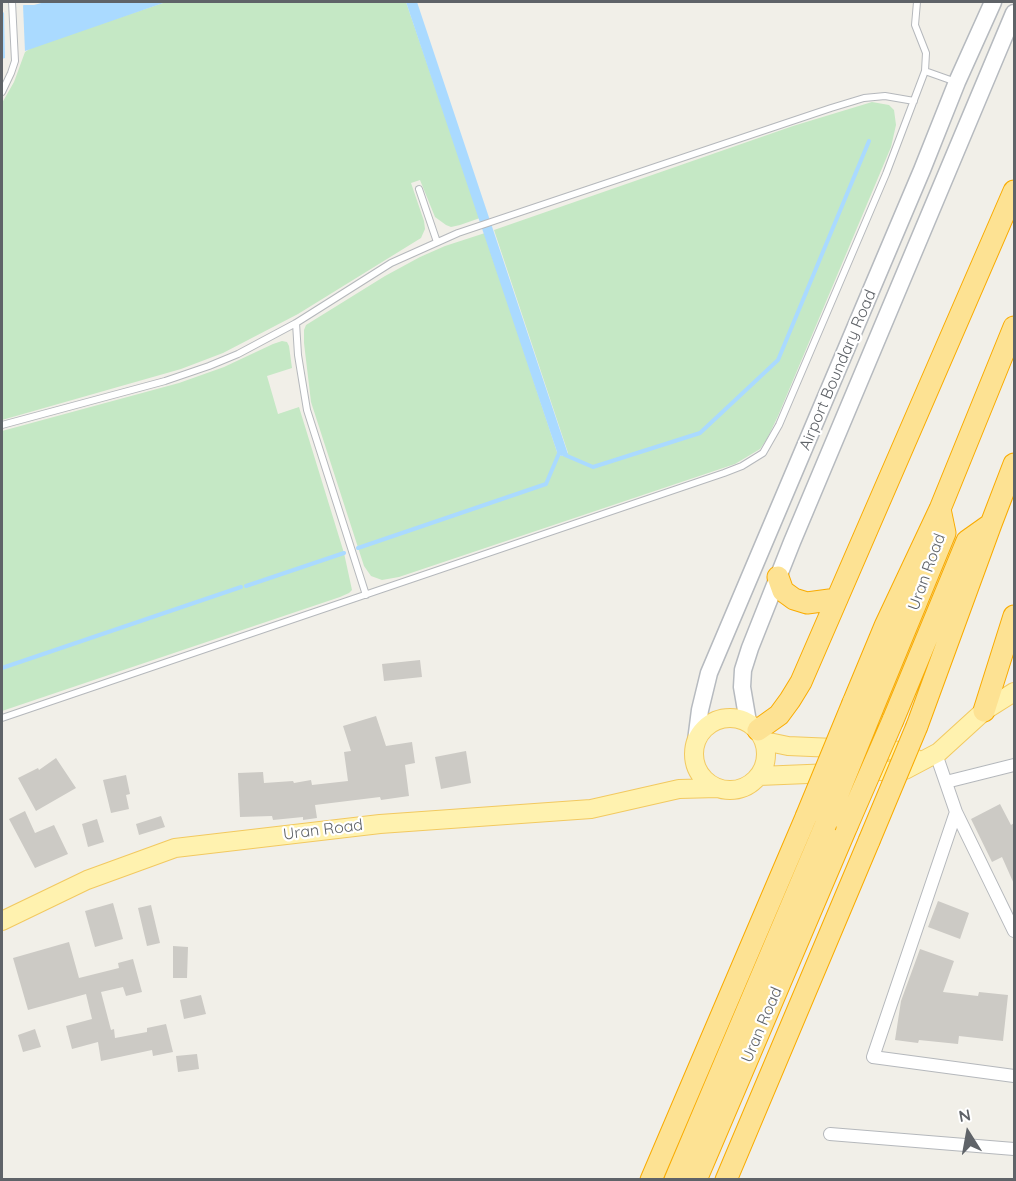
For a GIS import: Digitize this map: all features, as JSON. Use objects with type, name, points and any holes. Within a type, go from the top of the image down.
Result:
[{"type":"highway","points":[[757,731],[779,715],[801,682],[1014,191]]},
{"type":"highway","name":"Uran Road","points":[[675,1179],[862,706],[945,533],[940,509],[1014,327]]},
{"type":"highway","points":[[726,1179],[917,726],[1014,464]]},
{"type":"highway","name":"Uran Road","points":[[696,1179],[893,720],[967,541],[991,524]]},
{"type":"highway","points":[[778,578],[783,591],[795,599],[807,603],[837,599]]},
{"type":"highway","points":[[984,711],[1012,628]]},
{"type":"highway","points":[[651,1179],[816,821]]},
{"type":"main road","points":[[759,776],[905,770],[928,758],[984,711],[1014,692]]},
{"type":"main road","points":[[757,731],[766,753],[764,766],[759,776],[751,784],[740,789],[717,788],[708,783],[695,764],[694,747],[702,730],[712,722],[730,718],[757,731],[788,746],[904,751],[928,758]]},
{"type":"main road","name":"Uran Road","points":[[657,794],[677,780],[687,767],[694,747]]},
{"type":"main road","name":"Uran Road","points":[[2,921],[87,880],[175,848],[380,824],[591,809],[679,789],[717,788]]},
{"type":"street","name":"Airport Boundary Road","points":[[694,747],[709,673],[918,181],[957,82],[993,2]]},
{"type":"street","name":"Airport Boundary Road","points":[[757,731],[742,687],[743,670],[750,648],[1014,14]]},
{"type":"street","points":[[928,758],[946,782],[956,812],[1014,931]]},
{"type":"street","points":[[946,782],[1014,765]]},
{"type":"street","points":[[956,812],[873,1057],[1014,1076]]},
{"type":"street","points":[[830,1134],[1014,1149]]},
{"type":"lane","points":[[2,718],[724,473],[742,466],[763,453],[779,425],[886,174],[925,71],[926,53],[915,26],[917,2]]},
{"type":"lane","points":[[2,92],[11,74],[15,55],[13,5]]},
{"type":"lane","points":[[925,71],[957,82]]},
{"type":"lane","points":[[2,425],[165,381],[238,354],[296,323],[391,263],[482,225],[853,101],[885,96],[914,100]]},
{"type":"lane","points":[[419,189],[437,242]]},
{"type":"lane","points":[[296,323],[298,355],[307,410],[366,595]]},
{"type":"green space","points":[[166,2],[406,2],[480,218],[451,227],[446,225],[435,217],[420,180],[411,183],[424,221],[425,229],[421,238],[298,314],[223,353],[181,369],[2,420],[2,103],[14,82],[25,52],[34,46]]},
{"type":"green space","points":[[872,102],[889,105],[894,110],[896,125],[891,147],[778,416],[760,449],[735,464],[399,577],[382,580],[371,576],[364,566],[311,402],[304,343],[306,325],[420,257],[485,233],[558,455],[562,456],[568,453],[494,230],[793,126]]},
{"type":"green space","points":[[282,341],[287,342],[289,346],[292,368],[267,376],[278,414],[299,407],[344,553],[352,590],[340,597],[2,711],[2,431],[179,383],[224,367]]},
{"type":"water","points":[[45,2],[166,2],[2,59],[2,13],[24,5]]},
{"type":"water","points":[[406,2],[417,2],[568,454],[558,455]]},
{"type":"pier","points":[[23,5],[25,52],[5,59],[4,12]]},
{"type":"building","points":[[420,660],[422,677],[384,681],[382,664]]},
{"type":"building","points":[[376,716],[386,746],[412,742],[415,763],[405,765],[409,796],[315,805],[317,818],[303,820],[303,817],[273,820],[272,816],[240,817],[238,773],[263,772],[264,783],[293,781],[294,783],[311,780],[312,785],[348,781],[344,752],[351,751],[343,726]]},
{"type":"building","points":[[466,751],[471,783],[441,789],[435,757]]},
{"type":"building","points":[[56,758],[76,788],[36,811],[18,778],[38,768],[39,770]]},
{"type":"building","points":[[126,775],[130,794],[126,795],[129,809],[111,813],[103,780]]},
{"type":"building","points":[[1000,804],[1011,825],[1014,823],[1014,884],[1002,857],[992,862],[971,819]]},
{"type":"building","points":[[25,811],[35,833],[54,825],[68,854],[35,868],[9,819]]},
{"type":"building","points":[[161,816],[165,827],[139,835],[136,824]]},
{"type":"building","points":[[97,819],[104,842],[88,847],[82,824]]},
{"type":"building","points":[[938,901],[969,913],[960,939],[928,927]]},
{"type":"building","points":[[113,903],[123,939],[95,947],[85,911]]},
{"type":"building","points":[[151,905],[160,943],[147,946],[138,908]]},
{"type":"building","points":[[69,942],[79,978],[119,968],[118,963],[133,959],[142,992],[126,996],[123,987],[101,992],[111,1030],[114,1029],[115,1038],[147,1032],[147,1028],[166,1024],[173,1052],[153,1056],[152,1050],[101,1061],[98,1042],[72,1049],[66,1026],[92,1019],[86,994],[28,1010],[13,958]]},
{"type":"building","points":[[173,946],[188,947],[187,978],[173,978]]},
{"type":"building","points":[[920,949],[954,961],[943,992],[978,996],[979,992],[1008,995],[1003,1041],[959,1036],[958,1044],[895,1040],[901,1001]]},
{"type":"building","points":[[201,995],[206,1014],[184,1019],[180,1000]]},
{"type":"building","points":[[35,1029],[41,1047],[23,1052],[18,1035]]},
{"type":"building","points":[[197,1054],[199,1069],[178,1072],[176,1056]]},
{"type":"waterway","points":[[563,451],[565,455],[593,467],[700,433],[778,360],[869,141]]},
{"type":"waterway","points":[[358,548],[546,484],[560,451]]},
{"type":"waterway","points":[[246,586],[344,553]]},
{"type":"waterway","points":[[2,668],[241,587]]}]
